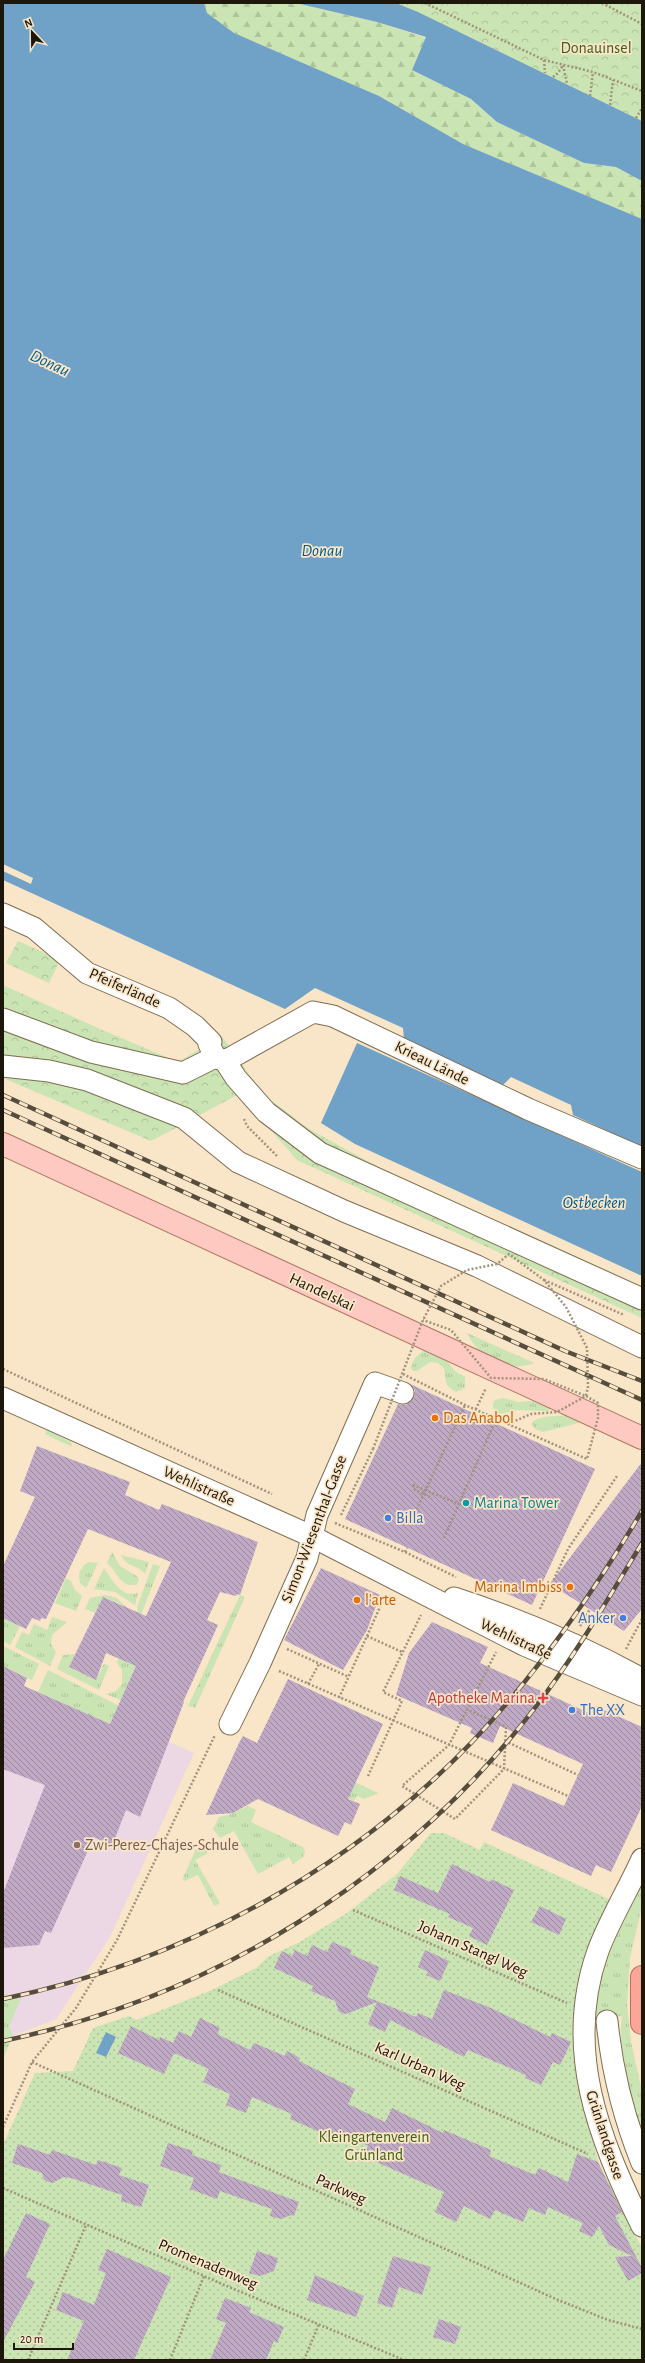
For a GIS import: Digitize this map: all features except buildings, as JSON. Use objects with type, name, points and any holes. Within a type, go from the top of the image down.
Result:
[{"type":"highway","points":[[642,1977],[642,2023]]},
{"type":"main road","name":"Handelskai","points":[[3,1144],[642,1438]]},
{"type":"street","name":"Pfeiferlände","points":[[3,914],[34,928],[87,973],[169,1008],[195,1026],[211,1042],[209,1044],[220,1059],[266,1112],[320,1153],[642,1299]]},
{"type":"street","name":"Krieau Lände","points":[[3,1019],[91,1052],[183,1073],[220,1059],[312,1012],[333,1016],[528,1109],[642,1158]]},
{"type":"street","points":[[3,1066],[49,1071],[87,1080],[184,1118],[238,1162],[344,1211],[477,1266],[642,1347]]},
{"type":"street","name":"Simon-Wiesenthal-Gasse","points":[[230,1724],[260,1663],[307,1558],[317,1515],[375,1383],[403,1383]]},
{"type":"street","name":"Wehlistraße","points":[[3,1398],[311,1536],[390,1585],[642,1695]]},
{"type":"street","name":"Wehlistraße","points":[[390,1585],[532,1626],[599,1655],[642,1679]]},
{"type":"street","name":"Grünlandgasse","points":[[642,1859],[610,1921],[597,1953],[584,2011],[584,2059],[591,2101],[612,2164],[642,2226]]},
{"type":"street","points":[[607,2021],[610,2056],[617,2092],[628,2128],[642,2163]]},
{"type":"path","points":[[425,3],[544,60],[593,72],[642,91]]},
{"type":"path","points":[[602,3],[642,24]]},
{"type":"path","points":[[544,60],[545,73]]},
{"type":"path","points":[[553,77],[558,73],[563,65]]},
{"type":"path","points":[[563,65],[567,84]]},
{"type":"path","points":[[590,96],[593,72]]},
{"type":"path","points":[[610,105],[613,80]]},
{"type":"path","points":[[636,118],[642,108]]},
{"type":"path","points":[[348,1504],[403,1383],[423,1320],[441,1286],[467,1270],[497,1264],[509,1254],[544,1280],[624,1315]]},
{"type":"path","points":[[508,1424],[530,1414],[557,1412],[586,1396],[588,1387],[587,1348],[566,1307],[544,1280]]},
{"type":"path","points":[[403,1383],[465,1405],[475,1411],[587,1459],[598,1418],[598,1403],[586,1396],[544,1379],[492,1378],[451,1330],[423,1320]]},
{"type":"path","points":[[3,1369],[274,1495]]},
{"type":"path","points":[[475,1411],[492,1378]]},
{"type":"path","points":[[410,1524],[465,1405]]},
{"type":"path","points":[[444,1538],[496,1419]]},
{"type":"path","points":[[537,1616],[568,1549],[617,1476]]},
{"type":"path","points":[[432,1498],[415,1490],[413,1485],[459,1504]]},
{"type":"path","points":[[336,1523],[405,1552],[461,1579]]},
{"type":"path","points":[[405,1552],[408,1548]]},
{"type":"path","points":[[340,1698],[390,1585]]},
{"type":"path","points":[[368,1776],[402,1701],[383,1692],[424,1609]]},
{"type":"path","points":[[576,1631],[590,1609]]},
{"type":"path","points":[[624,1653],[642,1619]]},
{"type":"path","points":[[367,1636],[402,1652]]},
{"type":"path","points":[[466,1709],[506,1726],[504,1768],[455,1819],[402,1786],[449,1745],[466,1709],[497,1650]]},
{"type":"path","points":[[298,1654],[348,1677]]},
{"type":"path","points":[[260,1663],[568,1796]]},
{"type":"path","points":[[308,1684],[319,1664]]},
{"type":"path","points":[[614,1714],[616,1707]]},
{"type":"path","points":[[3,2127],[32,2062],[76,2008],[117,1940],[212,1737],[230,1724]]},
{"type":"path","points":[[505,1741],[578,1774]]},
{"type":"path","name":"Johann Stangl Weg","points":[[353,1910],[584,2011]]},
{"type":"path","name":"Karl Urban Weg","points":[[218,1990],[612,2164]]},
{"type":"path","name":"Parkweg","points":[[32,2062],[558,2300],[608,2320],[642,2329]]},
{"type":"path","name":"Promenadenweg","points":[[3,2188],[204,2276],[404,2360]]},
{"type":"path","points":[[28,2360],[86,2225]]},
{"type":"path","points":[[170,2360],[204,2276]]},
{"type":"path","points":[[304,2360],[319,2324]]},
{"type":"shaded area","name":"Zwi-Perez-Chajes-Schule","points":[[24,1686],[145,1742],[169,1742],[194,1753],[110,1937],[56,2019],[13,2036],[3,2058],[3,1719]]},
{"type":"green space","points":[[204,3],[296,3],[377,22],[426,38],[412,70],[471,99],[497,122],[584,163],[616,167],[642,181],[642,219],[463,144],[379,96],[234,33],[207,13]]},
{"type":"green space","name":"Donauinsel","points":[[396,3],[642,3],[642,121],[418,12]]},
{"type":"green space","points":[[18,941],[60,960],[49,983],[6,963]]},
{"type":"green space","points":[[3,985],[100,1029],[178,1062],[222,1036],[263,1094],[309,1129],[382,1169],[642,1286],[642,1318],[297,1160],[239,1094],[151,1141],[3,1078]]},
{"type":"green space","points":[[428,1327],[436,1332],[440,1352],[455,1371],[465,1377],[465,1388],[456,1392],[452,1390],[447,1385],[444,1368],[438,1363],[430,1362],[417,1371],[413,1371],[411,1368],[414,1359],[424,1350],[424,1330]]},
{"type":"green space","points":[[467,1333],[534,1363],[513,1367],[494,1362],[479,1350]]},
{"type":"green space","points":[[504,1398],[518,1402],[543,1400],[552,1408],[548,1411],[518,1410],[499,1414],[493,1408],[493,1403],[495,1400]]},
{"type":"green space","points":[[572,1413],[590,1420],[543,1432],[535,1429],[532,1424],[533,1421],[538,1419]]},
{"type":"green space","points":[[47,1430],[71,1442],[72,1447],[45,1434]]},
{"type":"green space","points":[[112,1552],[120,1566],[138,1577],[139,1580],[136,1585],[130,1585],[122,1581],[107,1563]]},
{"type":"green space","points":[[121,1555],[149,1562],[145,1574],[139,1569],[130,1565]]},
{"type":"green space","points":[[89,1562],[98,1563],[86,1588],[80,1583],[79,1573],[84,1565]]},
{"type":"green space","points":[[153,1564],[160,1566],[134,1633],[138,1614],[137,1607]]},
{"type":"green space","points":[[104,1568],[114,1583],[126,1593],[138,1593],[135,1605],[115,1592],[94,1589]]},
{"type":"green space","points":[[66,1578],[71,1581],[75,1590],[82,1596],[76,1611],[55,1603]]},
{"type":"green space","points":[[105,1595],[117,1598],[128,1609],[116,1626],[123,1605],[103,1597],[95,1613],[85,1609],[90,1598]]},
{"type":"green space","points":[[240,1595],[245,1597],[195,1708],[188,1706]]},
{"type":"green space","points":[[52,1617],[67,1622],[52,1635],[51,1644],[56,1652],[50,1666],[15,1647],[22,1632],[29,1635],[34,1624],[47,1630]]},
{"type":"green space","points":[[3,1618],[20,1626],[10,1645],[3,1641]]},
{"type":"green space","points":[[126,1640],[147,1671],[151,1713],[106,1694],[116,1691],[122,1684],[122,1670],[117,1663]]},
{"type":"green space","points":[[3,1646],[39,1664],[32,1680],[3,1666]]},
{"type":"green space","points":[[75,1654],[69,1667],[96,1680],[104,1664],[109,1666],[99,1690],[57,1669],[63,1655]]},
{"type":"green space","points":[[48,1670],[147,1720],[139,1738],[38,1692]]},
{"type":"green space","points":[[289,1752],[378,1793],[364,1799],[357,1796],[354,1801],[338,1794]]},
{"type":"green space","points":[[248,1806],[256,1810],[251,1822],[303,1847],[305,1851],[303,1857],[293,1864],[289,1857],[258,1874],[234,1831],[220,1838],[213,1829],[219,1817],[228,1815]]},
{"type":"green space","name":"Kleingartenverein Grünland","points":[[431,1833],[444,1833],[480,1850],[484,1842],[613,1901],[576,2015],[573,2052],[598,2162],[642,2248],[642,2360],[3,2360],[3,2145],[35,2073],[73,2071],[93,2028],[129,2016],[137,2020],[212,1990],[256,1968],[269,1956],[298,1943],[347,1913],[397,1874]]},
{"type":"green space","points":[[200,1847],[205,1848],[208,1853],[195,1860],[220,1903],[214,1906],[198,1875],[184,1881],[183,1878],[196,1849]]},
{"type":"green space","points":[[642,1878],[642,1906],[630,1958],[627,2004],[631,2042],[642,2092],[642,2132],[629,2091],[623,2059],[621,2043],[622,2016],[594,2019],[592,2005],[608,1956]]},
{"type":"green space","points":[[3,1993],[21,1999],[9,2026],[13,2036],[3,2058]]},
{"type":"water","name":"Donau","points":[[3,3],[204,3],[207,13],[234,33],[379,96],[463,144],[642,219],[642,1147],[573,1115],[571,1105],[511,1077],[503,1085],[404,1040],[403,1028],[315,988],[285,1009],[3,880]]},
{"type":"water","points":[[296,3],[396,3],[418,12],[642,121],[642,181],[616,167],[584,163],[497,122],[471,99],[412,70],[426,37],[377,22]]},
{"type":"water","name":"Ostbecken","points":[[357,1043],[642,1172],[642,1276],[355,1144],[321,1123]]},
{"type":"water","points":[[106,2032],[116,2037],[106,2057],[96,2053]]},
{"type":"pier","points":[[3,864],[33,878],[31,884],[3,871]]},
{"type":"railway","points":[[3,1095],[565,1351],[642,1381]]},
{"type":"railway","points":[[3,1110],[642,1400]]},
{"type":"railway","points":[[3,1999],[69,1983],[134,1962],[196,1936],[257,1906],[315,1871],[371,1832],[423,1789],[472,1742],[520,1688],[584,1602],[642,1511]]},
{"type":"railway","points":[[3,2041],[81,2021],[156,1994],[229,1961],[298,1922],[364,1877],[425,1826],[482,1770],[534,1709],[577,1648],[642,1543]]},
{"type":"place","name":"Das Anabol","points":[[435,1418]]},
{"type":"place","name":"Marina Tower","points":[[466,1503]]},
{"type":"place","name":"Billa","points":[[388,1518]]},
{"type":"place","name":"Marina Imbiss","points":[[570,1587]]},
{"type":"place","name":"l'arte","points":[[357,1600]]},
{"type":"place","name":"Anker","points":[[623,1618]]},
{"type":"place","name":"Apotheke Marina","points":[[543,1698]]},
{"type":"place","name":"The XX","points":[[572,1710]]},
{"type":"place","name":"Zwi-Perez-Chajes-Schule","points":[[77,1845]]}]
